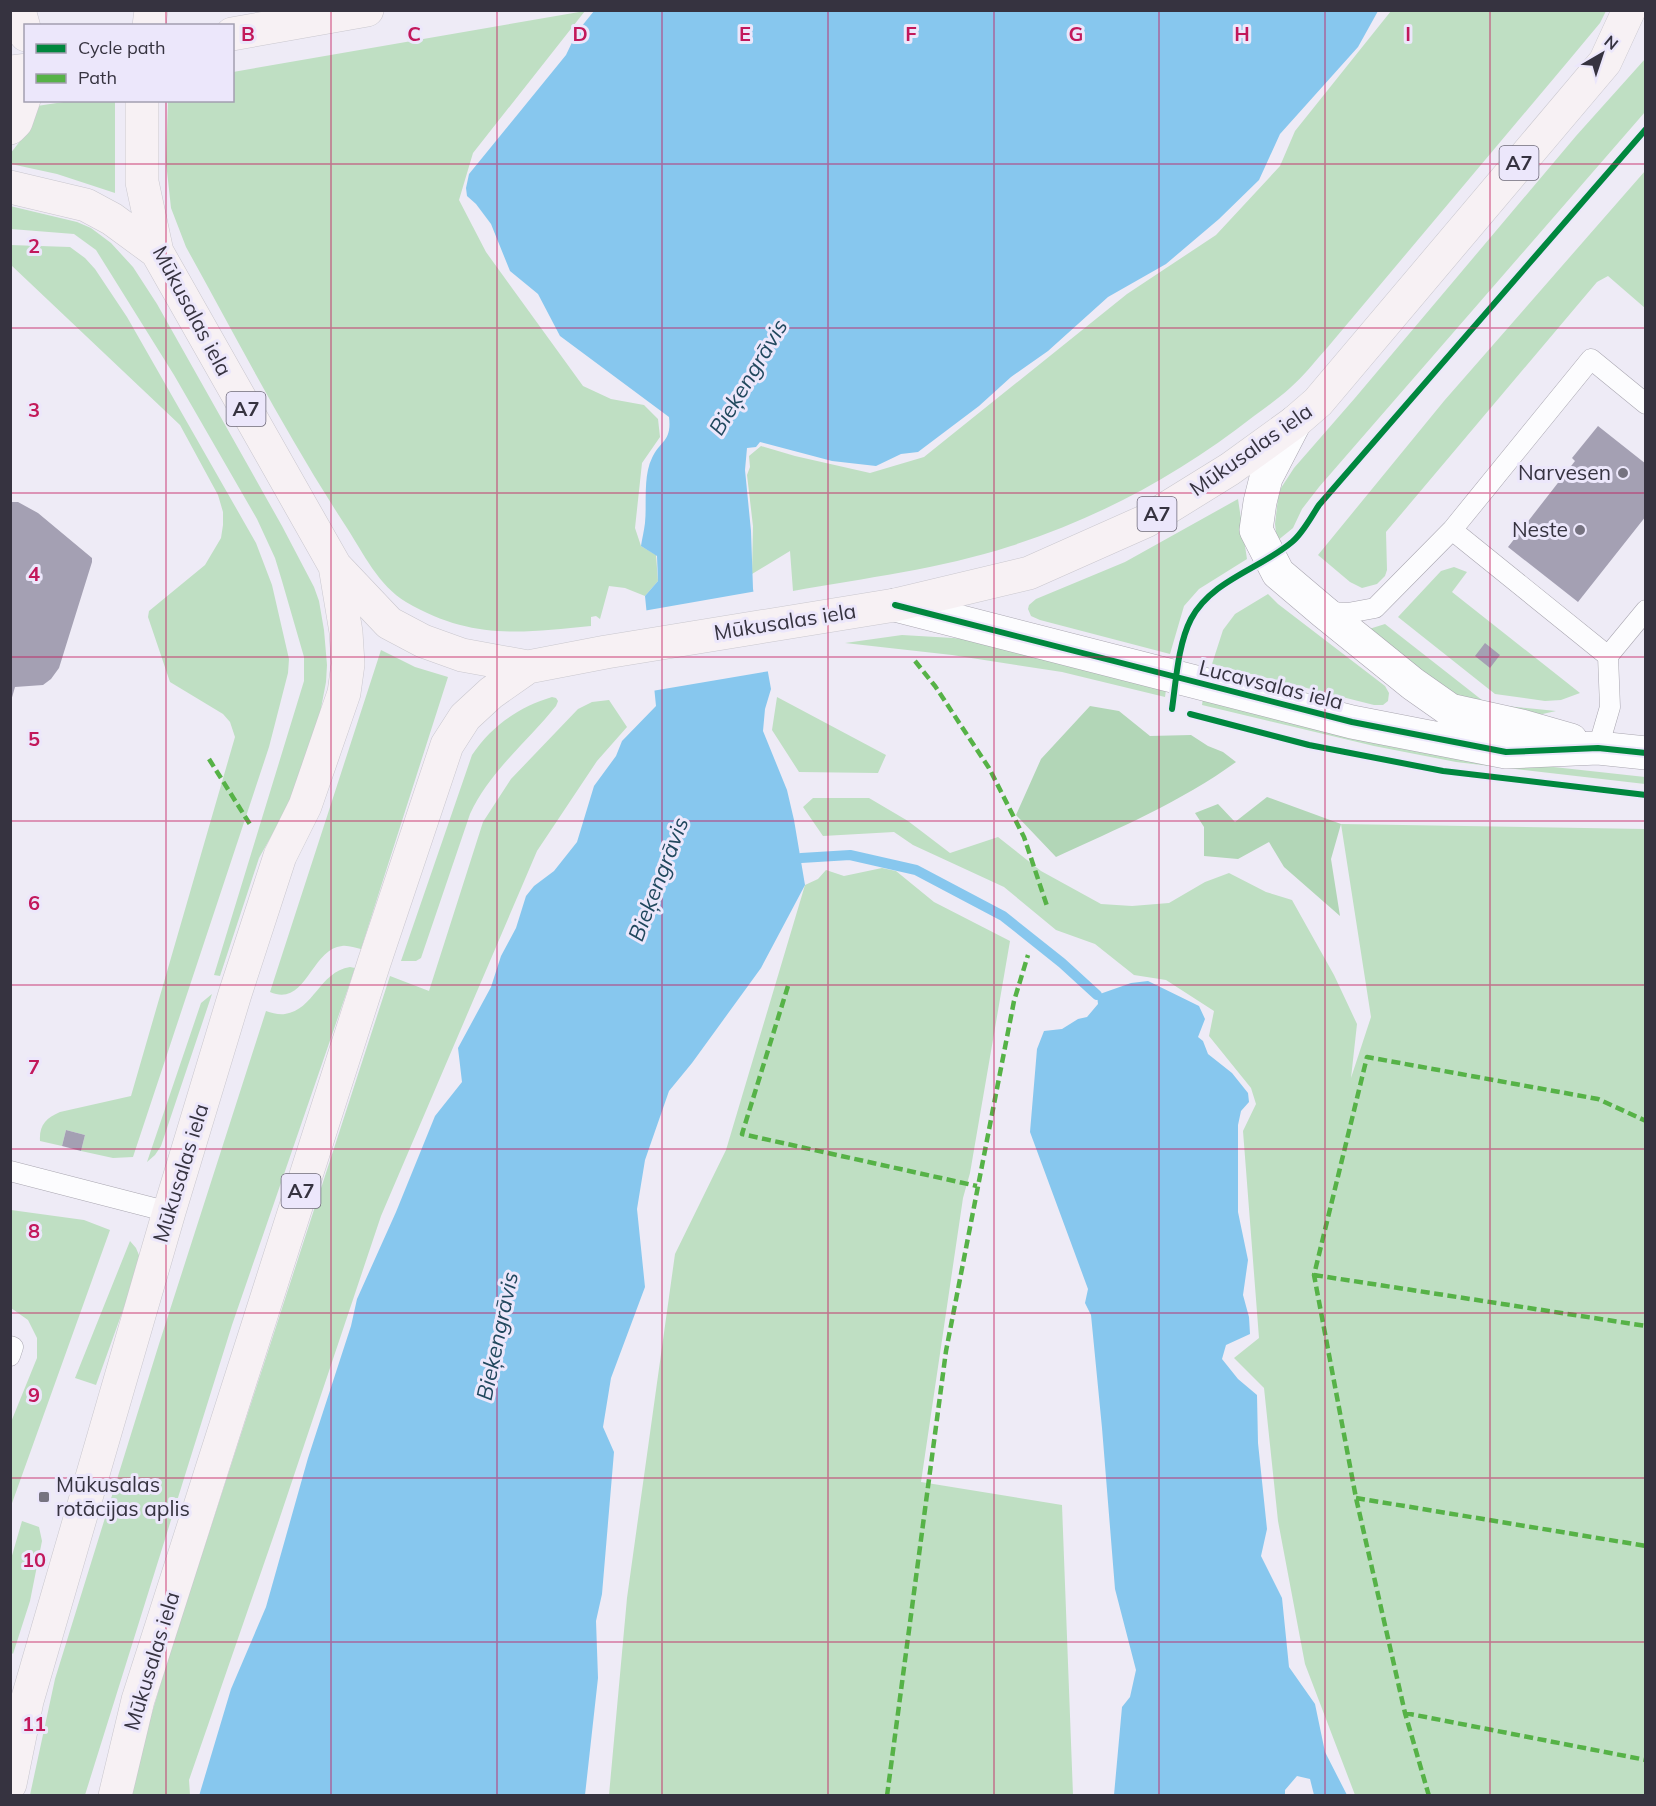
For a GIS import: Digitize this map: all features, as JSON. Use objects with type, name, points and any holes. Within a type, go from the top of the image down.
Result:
[{"type":"highway","points":[[19,10],[24,28]]},
{"type":"highway","points":[[234,34],[367,10]]},
{"type":"highway","name":"Mūkusalas iela","points":[[142,102],[142,182],[157,252],[335,566],[389,623],[423,641],[462,655],[528,667],[798,619],[895,605],[1029,573],[1146,521],[1230,469],[1295,422],[1318,402],[1605,62],[1629,10]]},
{"type":"highway","name":"A7","points":[[1605,62],[1646,27]]},
{"type":"highway","points":[[10,128],[16,122],[24,99]]},
{"type":"highway","points":[[10,187],[86,205],[112,219],[157,252]]},
{"type":"highway","name":"Mūkusalas iela","points":[[10,1784],[19,1696],[280,856],[305,806],[344,693],[348,664],[346,632],[335,566]]},
{"type":"highway","name":"Mūkusalas iela","points":[[115,1796],[138,1700],[370,974],[447,745],[465,717],[491,693],[528,667]]},
{"type":"street","name":"Lucavsalas iela","points":[[1295,422],[1266,478],[1256,530],[1278,573],[1413,684],[1450,710],[1522,726],[1598,748]]},
{"type":"street","name":"Lucavsalas iela","points":[[895,605],[1352,722],[1506,752],[1598,748],[1646,753]]},
{"type":"lane","points":[[1324,612],[1348,613],[1375,609],[1452,530],[1591,359],[1646,404]]},
{"type":"lane","points":[[1452,530],[1608,656]]},
{"type":"lane","points":[[1598,748],[1610,707],[1608,656],[1646,610]]},
{"type":"lane","points":[[10,1171],[169,1212]]},
{"type":"lane","points":[[10,1346],[13,1347],[10,1356]]},
{"type":"green space","points":[[585,11],[473,153],[459,200],[486,252],[583,386],[611,399],[644,405],[658,419],[660,437],[642,463],[635,528],[641,546],[656,555],[658,581],[645,596],[625,588],[609,586],[600,619],[596,616],[591,617],[591,626],[541,631],[496,631],[452,623],[430,614],[396,595],[380,578],[325,494],[284,424],[186,247],[171,208],[166,162],[168,102],[234,102],[234,72]]},
{"type":"green space","points":[[1391,11],[1606,11],[1600,23],[1565,65],[1327,348],[1290,388],[1197,457],[1138,492],[1077,522],[1011,546],[930,567],[793,591],[790,551],[752,574],[753,526],[747,475],[750,467],[749,456],[761,446],[870,473],[924,457],[1127,294],[1216,235],[1280,166],[1295,131]]},
{"type":"green space","points":[[1645,59],[1645,112],[1319,487],[1302,509],[1293,528],[1277,541],[1275,524],[1278,498],[1281,488],[1294,468],[1576,136]]},
{"type":"green space","points":[[63,102],[115,102],[115,193],[57,174],[11,164],[10,154],[31,127],[37,106]]},
{"type":"green space","points":[[1645,171],[1645,308],[1608,276],[1597,282],[1386,532],[1387,570],[1385,576],[1377,584],[1362,588],[1350,582],[1318,555],[1444,401]]},
{"type":"green space","points":[[10,206],[77,222],[91,228],[111,243],[133,267],[157,304],[282,526],[319,601],[327,665],[318,724],[286,810],[259,858],[220,976],[214,975],[304,681],[304,657],[275,558],[257,519],[174,375],[96,250],[74,234],[11,229]]},
{"type":"green space","points":[[10,245],[70,247],[95,269],[127,317],[256,543],[272,585],[289,659],[288,673],[269,747],[133,1157],[113,1158],[81,1151],[85,1135],[66,1130],[62,1146],[40,1141],[40,1135],[44,1123],[60,1112],[131,1096],[235,737],[230,722],[223,714],[170,682],[148,617],[149,611],[205,565],[221,538],[223,512],[218,495],[180,425],[11,265]]},
{"type":"green space","points":[[1238,499],[1247,559],[1199,589],[1184,606],[1170,654],[1031,616],[1029,605],[1036,599],[1125,562]]},
{"type":"green space","points":[[1454,567],[1467,572],[1452,592],[1580,693],[1561,700],[1545,701],[1495,694],[1398,617],[1441,571]]},
{"type":"green space","points":[[1268,594],[1385,686],[1389,693],[1388,701],[1383,705],[1374,705],[1212,664],[1223,630],[1235,614]]},
{"type":"green space","points":[[1385,624],[1487,704],[1556,711],[1538,715],[1465,703],[1366,630]]},
{"type":"green space","points":[[902,635],[972,640],[1166,690],[1165,697],[1062,672],[952,655],[845,643]]},
{"type":"green space","points":[[381,650],[415,667],[448,677],[361,949],[344,946],[331,949],[292,992],[282,995],[270,992]]},
{"type":"green space","points":[[552,697],[558,701],[556,706],[498,770],[478,798],[470,814],[421,958],[416,961],[401,961],[472,755],[488,735],[507,719],[528,706]]},
{"type":"green space","points":[[777,697],[886,755],[878,773],[799,772],[772,730]]},
{"type":"green space","points":[[1203,698],[1509,762],[1645,777],[1645,784],[1456,762],[1374,746],[1202,705]]},
{"type":"green space","points":[[609,700],[627,727],[597,761],[537,851],[381,1216],[189,1780],[190,1795],[132,1796],[149,1723],[168,1659],[390,976],[429,991],[483,822],[511,779],[578,709],[592,702]]},
{"type":"green space","points":[[1090,706],[1119,711],[1150,736],[1191,735],[1223,752],[1236,762],[1171,802],[1056,857],[1016,815],[1041,759]]},
{"type":"green space","points":[[1267,797],[1341,824],[1331,859],[1340,916],[1284,867],[1269,842],[1238,859],[1204,856],[1204,827],[1195,813],[1218,804],[1235,822]]},
{"type":"green space","points":[[813,798],[869,798],[908,821],[950,853],[998,837],[1041,871],[1101,904],[1132,906],[1169,903],[1205,882],[1229,873],[1266,892],[1292,900],[1334,975],[1357,1024],[1351,1078],[1371,1017],[1341,824],[1645,829],[1645,1795],[1355,1795],[1305,1664],[1278,1521],[1264,1388],[1234,1358],[1259,1338],[1243,1131],[1256,1104],[1251,1088],[1209,1036],[1214,1011],[1166,980],[1134,975],[1095,944],[1056,930],[1004,887],[913,845],[894,832],[823,836],[803,807]]},
{"type":"green space","points":[[882,868],[896,871],[934,902],[1010,941],[970,1173],[963,1198],[921,1482],[1062,1505],[1073,1795],[609,1795],[627,1598],[675,1254],[726,1150],[805,885],[818,879],[826,870],[844,876]]},
{"type":"green space","points":[[355,968],[232,1325],[85,1795],[30,1795],[55,1679],[266,1011],[283,1014],[295,1011],[303,1006],[331,976],[339,970]]},
{"type":"green space","points":[[212,994],[161,1146],[147,1162],[201,1003]]},
{"type":"green space","points":[[11,1210],[84,1220],[110,1230],[11,1506],[11,1422],[37,1358],[37,1338],[28,1320],[11,1308]]},
{"type":"green space","points":[[130,1241],[141,1260],[96,1385],[75,1378]]},
{"type":"green space","points":[[22,1521],[39,1527],[42,1541],[30,1601],[13,1654],[10,1651],[11,1559]]},
{"type":"water","name":"Bieķengrāvis","points":[[594,11],[1378,11],[1358,47],[1280,134],[1259,180],[1219,219],[1166,264],[1108,297],[1048,351],[1011,377],[979,406],[918,452],[901,454],[876,466],[832,461],[760,442],[756,447],[747,448],[745,470],[751,531],[753,589],[771,689],[765,709],[763,731],[787,790],[805,885],[761,968],[669,1091],[645,1160],[637,1209],[645,1287],[611,1378],[603,1427],[614,1452],[602,1594],[596,1621],[598,1678],[585,1795],[199,1796],[231,1689],[266,1607],[308,1458],[351,1326],[357,1299],[435,1116],[462,1082],[458,1048],[491,987],[501,956],[516,928],[526,896],[534,886],[554,871],[577,842],[594,786],[616,756],[622,741],[656,706],[645,596],[658,581],[657,556],[641,546],[645,523],[647,473],[655,452],[669,431],[669,417],[560,336],[538,294],[510,271],[491,224],[467,196],[466,188],[469,174],[566,55],[577,32]]},
{"type":"water","points":[[1148,981],[1199,1006],[1205,1019],[1198,1037],[1203,1041],[1208,1054],[1232,1073],[1248,1093],[1249,1102],[1241,1111],[1238,1125],[1238,1212],[1248,1260],[1243,1295],[1249,1317],[1250,1334],[1226,1345],[1222,1359],[1238,1379],[1257,1395],[1258,1443],[1267,1529],[1261,1556],[1282,1598],[1289,1667],[1315,1704],[1325,1752],[1347,1795],[1314,1795],[1310,1779],[1297,1776],[1285,1790],[1285,1795],[1114,1795],[1122,1707],[1130,1697],[1136,1670],[1115,1589],[1091,1315],[1085,1303],[1088,1289],[1030,1132],[1037,1049],[1044,1031],[1062,1029],[1078,1019],[1087,1017],[1098,1004],[1097,995],[1131,983]]},
{"type":"pier","points":[[757,591],[770,671],[652,691],[643,611]]},
{"type":"building","points":[[1598,426],[1646,464],[1646,516],[1578,602],[1508,547],[1575,461],[1572,458]]},
{"type":"building","points":[[10,502],[18,502],[38,513],[92,558],[59,668],[43,685],[15,687],[11,701]]},
{"type":"building","points":[[1485,643],[1500,655],[1490,668],[1475,656]]},
{"type":"building","points":[[66,1130],[85,1135],[81,1151],[62,1146]]},
{"type":"waterway","points":[[801,858],[850,855],[916,870],[1003,916],[1062,963],[1097,995]]},
{"type":"marked path","points":[[915,661],[935,686],[989,768],[1024,837],[1047,906]]},
{"type":"marked path","points":[[209,759],[251,826]]},
{"type":"marked path","points":[[887,1796],[946,1351],[1014,1001],[1028,955]]},
{"type":"marked path","points":[[788,986],[742,1134],[977,1186]]},
{"type":"marked path","points":[[1429,1796],[1405,1713],[1356,1498],[1314,1275],[1367,1057],[1598,1099],[1646,1121]]},
{"type":"marked path","points":[[1314,1275],[1646,1326]]},
{"type":"marked path","points":[[1356,1498],[1646,1546]]},
{"type":"marked path","points":[[1405,1713],[1646,1760]]},
{"type":"cycle path","points":[[1172,709],[1183,640],[1191,619],[1200,606],[1211,594],[1296,538],[1319,505],[1646,129]]},
{"type":"cycle path","points":[[895,605],[1352,722],[1506,752],[1598,748],[1646,753]]},
{"type":"cycle path","points":[[1190,714],[1309,745],[1443,771],[1646,795]]},
{"type":"place","name":"Narvesen","points":[[1623,473]]},
{"type":"place","name":"Neste","points":[[1580,530]]},
{"type":"place","name":"Mūkusalas rotācijas aplis","points":[[44,1497]]}]
